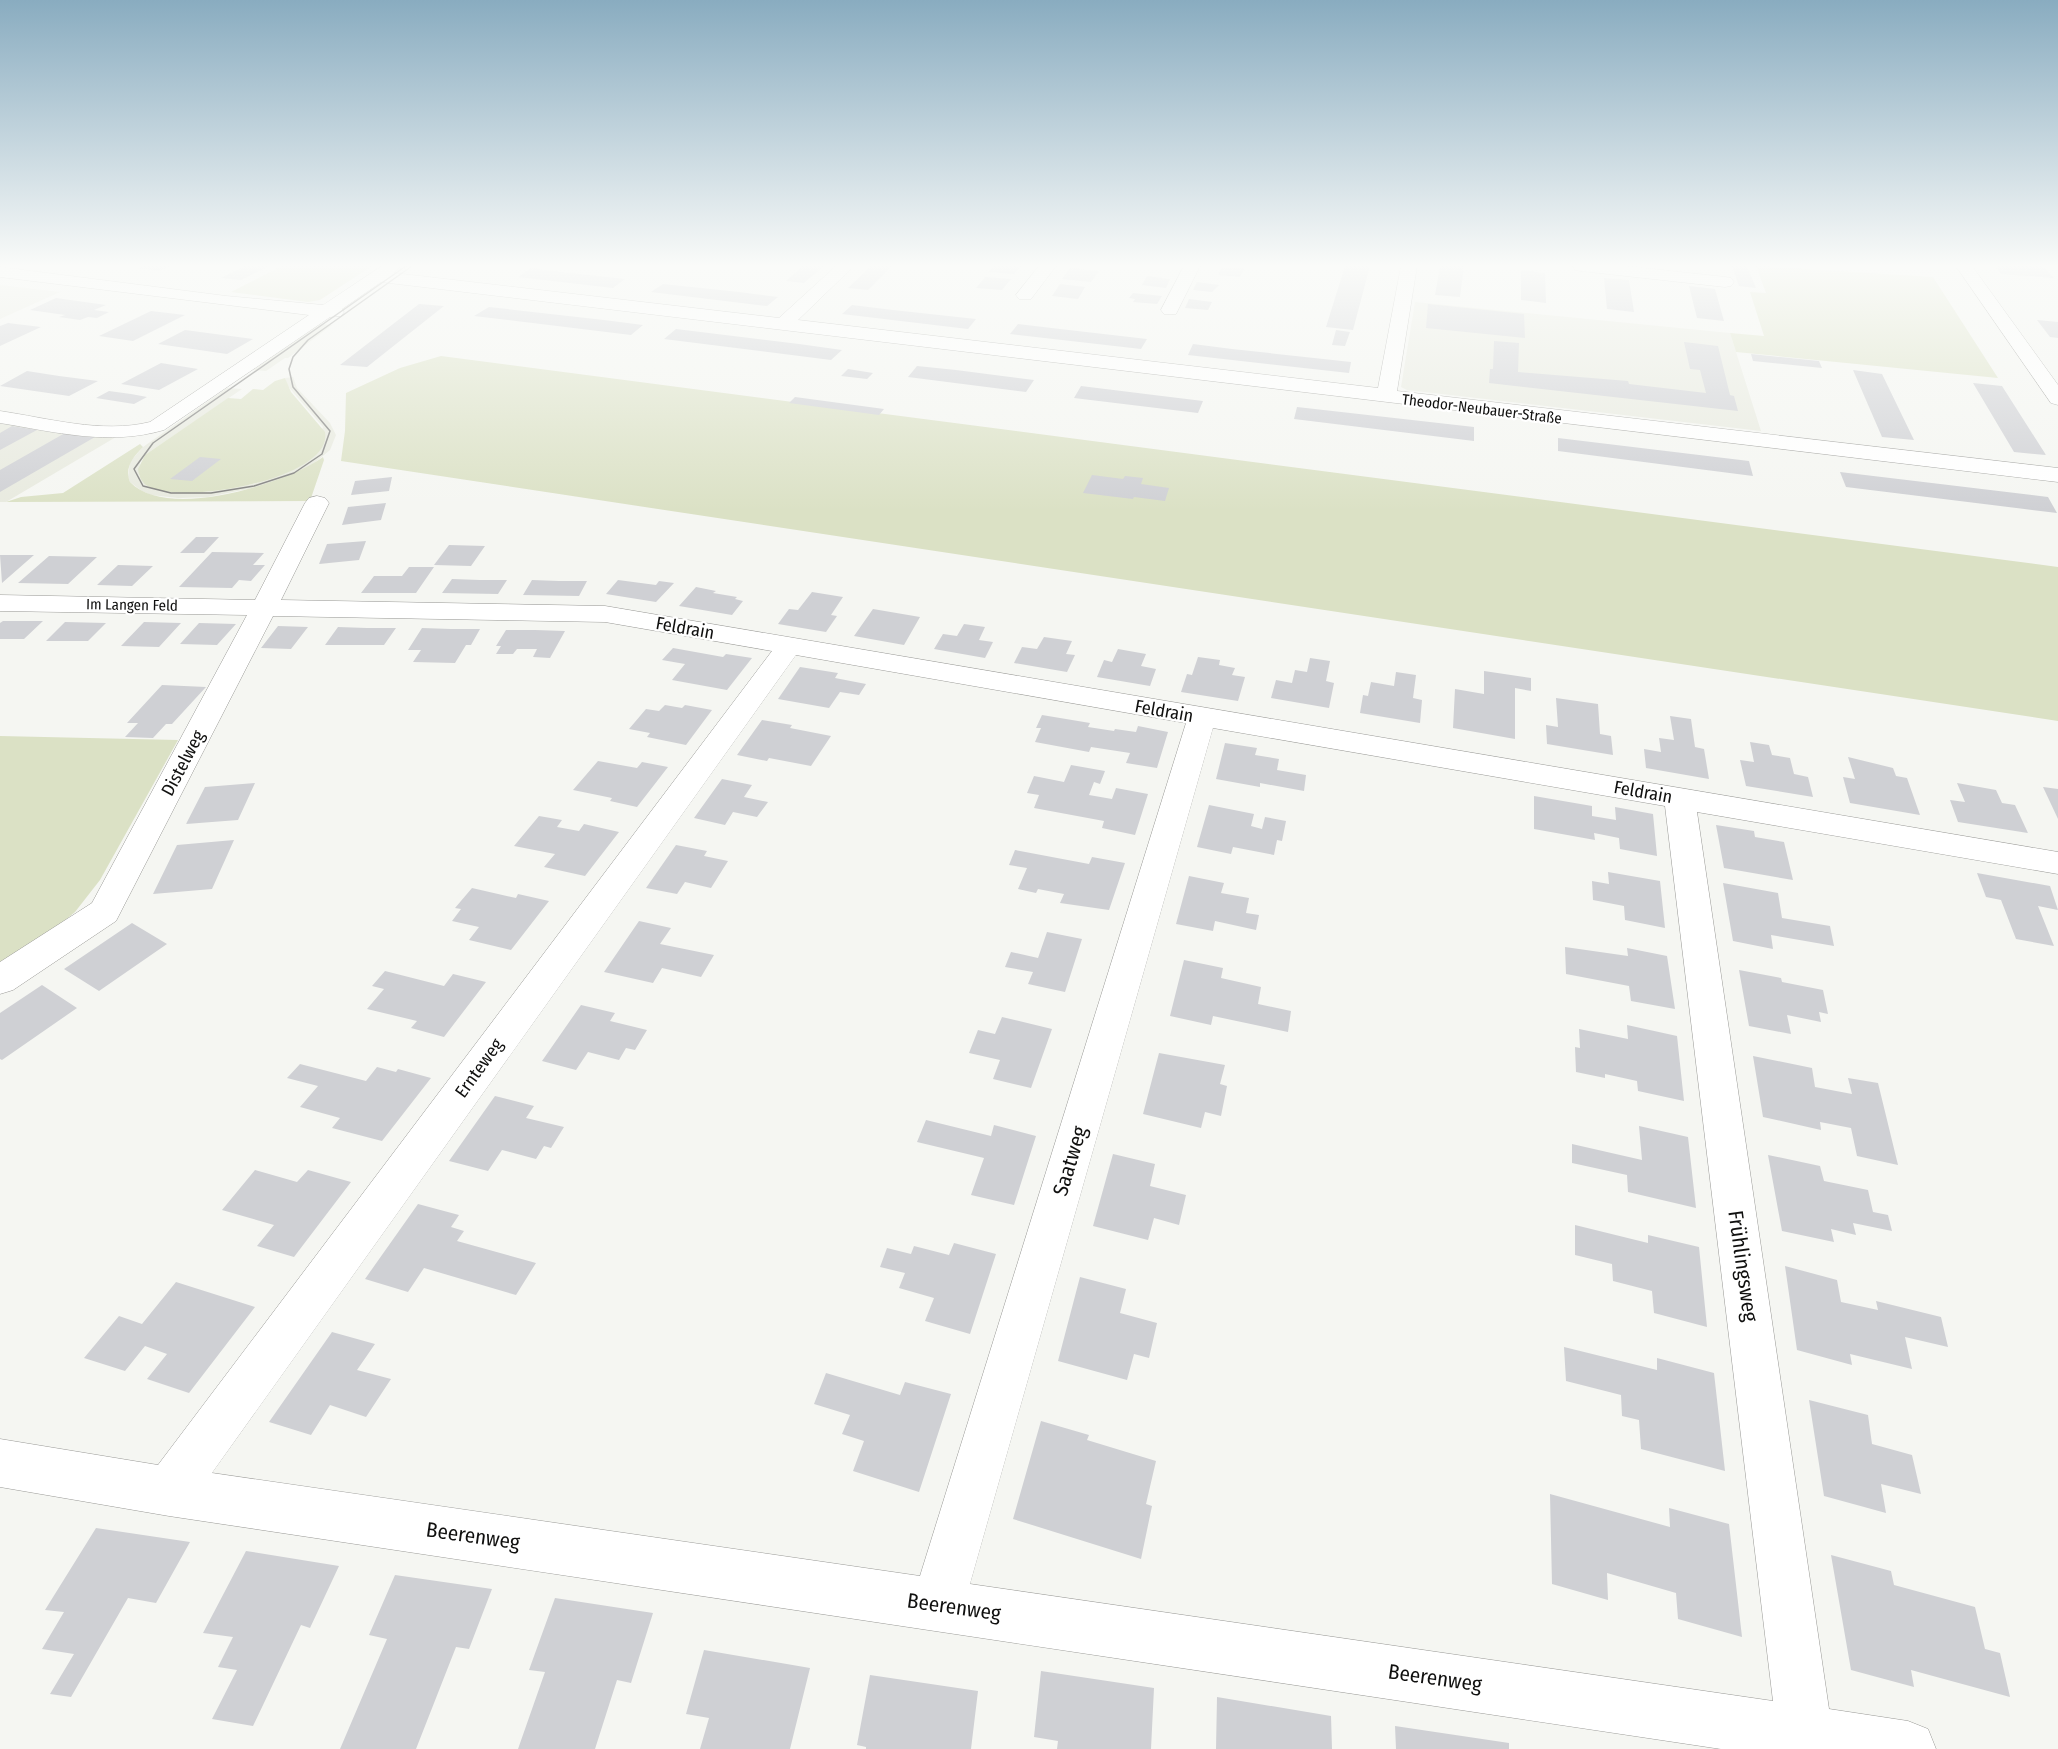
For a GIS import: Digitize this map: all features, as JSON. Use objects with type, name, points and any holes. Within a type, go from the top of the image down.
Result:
[{"type":"street","points":[[0,417],[113,433],[140,432],[163,423],[273,348]]},
{"type":"street","name":"Theodor-Neubauer-Straße","points":[[978,348],[2058,476]]},
{"type":"street","points":[[1386,397],[1395,348]]},
{"type":"street","points":[[2022,348],[2058,399]]},
{"type":"street","points":[[226,380],[254,382]]},
{"type":"street","name":"Distelweg","points":[[0,980],[104,912],[317,503]]},
{"type":"street","name":"Im Langen Feld","points":[[0,603],[264,608]]},
{"type":"street","name":"Feldrain","points":[[264,608],[605,614],[2058,863]]},
{"type":"street","name":"Ernteweg","points":[[169,1491],[789,646]]},
{"type":"street","name":"Saatweg","points":[[938,1604],[1202,717]]},
{"type":"street","name":"Frühlingsweg","points":[[1680,799],[1805,1734]]},
{"type":"street","name":"Beerenweg","points":[[0,1463],[169,1491],[1908,1749]]},
{"type":"shaded area","points":[[286,348],[302,348],[266,371],[253,370]]},
{"type":"shaded area","points":[[1407,348],[1735,348],[1761,431],[1407,390],[1401,387]]},
{"type":"shaded area","points":[[293,377],[297,388],[330,423],[336,435],[330,450],[312,465],[282,480],[208,497],[178,498],[151,495],[130,482],[128,477],[130,462],[143,447],[227,388],[242,389],[145,455],[140,463],[139,476],[167,491],[207,492],[254,484],[302,465],[312,458],[323,427],[287,385],[285,378]]},
{"type":"shaded area","points":[[0,421],[116,437],[6,502],[0,502]]},
{"type":"green space","points":[[1735,348],[1978,348],[1998,378],[1736,352]]},
{"type":"green space","points":[[441,356],[2058,567],[2058,721],[341,461],[346,393],[400,368]]},
{"type":"green space","points":[[285,378],[291,392],[325,432],[321,449],[305,463],[281,475],[219,490],[189,493],[163,491],[143,482],[138,469],[145,455],[228,398],[241,399],[253,389],[263,390],[275,381]]},
{"type":"green space","points":[[140,444],[143,447],[129,467],[130,482],[147,493],[170,498],[197,498],[255,487],[282,478],[323,457],[324,460],[310,501],[6,502],[21,497],[63,493]]},
{"type":"green space","points":[[0,736],[178,740],[100,880],[75,912],[38,943],[0,968]]},
{"type":"building","points":[[183,348],[238,348],[227,354]]},
{"type":"building","points":[[363,348],[391,348],[367,367],[340,365]]},
{"type":"building","points":[[733,348],[825,348],[842,350],[831,360]]},
{"type":"building","points":[[1191,348],[1221,348],[1351,362],[1349,373],[1188,355]]},
{"type":"building","points":[[1494,348],[1519,348],[1518,372],[1628,381],[1629,384],[1706,393],[1700,370],[1690,369],[1685,348],[1718,348],[1730,395],[1734,396],[1738,411],[1489,383],[1490,369],[1493,369]]},
{"type":"building","points":[[1751,354],[1819,361],[1822,368],[1753,361]]},
{"type":"building","points":[[161,363],[198,369],[159,390],[121,384]]},
{"type":"building","points":[[917,366],[1034,380],[1026,392],[908,377]]},
{"type":"building","points":[[848,369],[873,373],[867,379],[841,376]]},
{"type":"building","points":[[1853,370],[1882,374],[1914,440],[1882,437]]},
{"type":"building","points":[[27,371],[98,381],[69,396],[0,386]]},
{"type":"building","points":[[1973,383],[2002,386],[2046,455],[2014,452]]},
{"type":"building","points":[[1081,386],[1203,401],[1198,413],[1074,398]]},
{"type":"building","points":[[109,391],[147,397],[134,404],[96,398]]},
{"type":"building","points":[[795,397],[884,409],[879,415],[789,403]]},
{"type":"building","points":[[1297,407],[1474,427],[1474,441],[1294,419]]},
{"type":"building","points":[[12,426],[37,430],[0,450],[0,433]]},
{"type":"building","points":[[65,433],[95,437],[0,492],[0,470]]},
{"type":"building","points":[[1558,438],[1749,461],[1753,476],[1558,451]]},
{"type":"building","points":[[200,457],[221,459],[192,481],[170,479]]},
{"type":"building","points":[[1840,472],[2048,497],[2057,513],[1846,487]]},
{"type":"building","points":[[1092,475],[1123,479],[1125,476],[1143,478],[1141,484],[1169,488],[1165,501],[1083,493]]},
{"type":"building","points":[[392,477],[389,491],[351,495],[355,481]]},
{"type":"building","points":[[386,503],[381,520],[342,525],[348,507]]},
{"type":"building","points":[[196,537],[219,537],[204,553],[180,553]]},
{"type":"building","points":[[366,541],[359,560],[319,564],[327,544]]},
{"type":"building","points":[[449,545],[485,546],[471,566],[434,565]]},
{"type":"building","points":[[212,552],[264,553],[253,565],[265,565],[251,581],[239,580],[232,588],[179,587]]},
{"type":"building","points":[[0,555],[34,555],[2,583]]},
{"type":"building","points":[[49,556],[97,557],[68,584],[18,583]]},
{"type":"building","points":[[118,565],[153,566],[132,586],[97,585]]},
{"type":"building","points":[[409,567],[434,567],[416,593],[361,593],[374,576],[402,576]]},
{"type":"building","points":[[452,579],[507,580],[498,594],[442,593]]},
{"type":"building","points":[[532,580],[587,581],[579,596],[523,595]]},
{"type":"building","points":[[618,580],[656,585],[659,581],[674,583],[656,602],[606,594]]},
{"type":"building","points":[[696,587],[716,591],[713,593],[737,597],[735,599],[743,601],[732,615],[679,606]]},
{"type":"building","points":[[812,592],[843,597],[831,615],[837,616],[826,632],[778,624],[789,609],[798,610]]},
{"type":"building","points":[[873,609],[920,617],[904,645],[854,636]]},
{"type":"building","points":[[3,621],[43,621],[24,639],[0,639],[0,623]]},
{"type":"building","points":[[65,622],[106,623],[88,641],[46,641]]},
{"type":"building","points":[[144,622],[181,623],[159,647],[121,646]]},
{"type":"building","points":[[199,623],[236,624],[217,645],[180,644]]},
{"type":"building","points":[[964,624],[985,627],[979,640],[993,642],[985,658],[934,649],[943,634],[957,636]]},
{"type":"building","points":[[278,626],[308,627],[291,649],[261,648]]},
{"type":"building","points":[[338,627],[396,628],[384,645],[325,645]]},
{"type":"building","points":[[422,628],[480,629],[471,645],[466,645],[455,663],[413,662],[421,650],[408,650]]},
{"type":"building","points":[[506,630],[565,631],[550,658],[533,657],[537,649],[517,649],[513,654],[496,654],[501,646],[496,646]]},
{"type":"building","points":[[1044,637],[1072,641],[1066,654],[1075,655],[1067,672],[1014,663],[1022,647],[1037,649]]},
{"type":"building","points":[[673,648],[723,657],[726,654],[752,658],[727,690],[672,680],[685,664],[662,660]]},
{"type":"building","points":[[1118,649],[1146,654],[1141,666],[1156,669],[1150,686],[1097,677],[1104,660],[1112,662]]},
{"type":"building","points":[[1198,657],[1220,660],[1219,665],[1235,668],[1232,675],[1245,677],[1238,701],[1181,692],[1187,674],[1192,675]]},
{"type":"building","points":[[1310,658],[1330,661],[1326,681],[1334,683],[1329,708],[1271,698],[1276,680],[1292,683],[1295,670],[1307,672]]},
{"type":"building","points":[[800,667],[838,673],[835,678],[866,684],[859,695],[840,692],[829,708],[778,699]]},
{"type":"building","points":[[1484,671],[1531,678],[1531,691],[1515,688],[1515,739],[1453,728],[1455,689],[1484,694]]},
{"type":"building","points":[[1396,672],[1416,675],[1413,698],[1422,700],[1420,723],[1360,713],[1363,695],[1368,696],[1371,682],[1394,686]]},
{"type":"building","points":[[162,685],[206,687],[172,724],[166,724],[153,738],[125,737],[138,723],[127,723]]},
{"type":"building","points":[[1556,698],[1598,704],[1600,734],[1611,736],[1613,755],[1547,744],[1546,725],[1558,727]]},
{"type":"building","points":[[665,705],[682,708],[685,705],[712,710],[686,745],[647,737],[650,733],[629,729],[646,709],[659,711]]},
{"type":"building","points":[[1042,715],[1090,723],[1088,727],[1114,731],[1115,729],[1136,732],[1138,726],[1168,732],[1157,768],[1126,763],[1130,753],[1091,747],[1089,752],[1035,742],[1041,728],[1036,728]]},
{"type":"building","points":[[1670,716],[1691,719],[1695,747],[1704,749],[1709,779],[1646,768],[1644,749],[1661,752],[1659,738],[1674,740]]},
{"type":"building","points":[[762,720],[792,725],[790,728],[831,736],[811,766],[737,755]]},
{"type":"building","points":[[1750,742],[1769,745],[1772,755],[1790,758],[1794,774],[1808,777],[1813,797],[1746,786],[1740,760],[1754,762]]},
{"type":"building","points":[[1225,743],[1257,748],[1255,755],[1279,759],[1277,770],[1306,775],[1304,791],[1260,783],[1260,787],[1216,779]]},
{"type":"building","points":[[1848,757],[1893,768],[1896,776],[1907,778],[1920,815],[1850,803],[1843,777],[1855,779]]},
{"type":"building","points":[[598,761],[637,768],[642,762],[668,767],[637,807],[610,801],[612,798],[573,790]]},
{"type":"building","points":[[1071,765],[1105,771],[1100,784],[1094,782],[1089,795],[1112,799],[1116,788],[1148,794],[1135,835],[1102,828],[1104,821],[1034,808],[1039,795],[1027,793],[1034,776],[1064,782]]},
{"type":"building","points":[[722,779],[752,785],[744,797],[768,802],[757,817],[733,812],[725,825],[694,818]]},
{"type":"building","points":[[255,783],[238,820],[186,824],[205,787]]},
{"type":"building","points":[[1957,783],[1996,790],[2002,803],[2015,805],[2028,833],[1958,822],[1950,800],[1965,802]]},
{"type":"building","points":[[2043,787],[2058,789],[2058,819]]},
{"type":"building","points":[[1534,796],[1592,806],[1592,816],[1616,820],[1615,807],[1653,814],[1657,856],[1620,849],[1619,838],[1594,833],[1595,840],[1534,829]]},
{"type":"building","points":[[1209,805],[1254,814],[1251,826],[1262,829],[1265,817],[1286,821],[1282,841],[1277,840],[1274,855],[1233,847],[1231,854],[1197,847]]},
{"type":"building","points":[[539,816],[562,820],[557,827],[579,831],[584,824],[619,832],[585,876],[544,867],[555,854],[514,846]]},
{"type":"building","points":[[1716,825],[1754,831],[1755,837],[1784,842],[1793,880],[1724,868]]},
{"type":"building","points":[[234,840],[212,889],[153,894],[177,845]]},
{"type":"building","points":[[676,845],[707,851],[704,856],[728,861],[711,888],[685,882],[677,894],[646,888]]},
{"type":"building","points":[[1015,850],[1089,864],[1092,857],[1125,863],[1109,910],[1060,903],[1064,894],[1038,889],[1036,893],[1018,889],[1027,868],[1009,865]]},
{"type":"building","points":[[1608,872],[1660,881],[1665,928],[1625,920],[1624,906],[1593,900],[1592,881],[1609,884]]},
{"type":"building","points":[[1977,873],[2050,886],[2058,910],[2038,906],[2054,946],[2016,939],[2001,900],[1986,897]]},
{"type":"building","points":[[1189,876],[1224,883],[1221,893],[1249,898],[1246,913],[1259,915],[1256,930],[1215,921],[1213,931],[1176,924]]},
{"type":"building","points":[[1723,883],[1778,893],[1782,918],[1830,926],[1834,946],[1771,935],[1773,949],[1733,941]]},
{"type":"building","points":[[472,888],[516,898],[518,894],[549,901],[511,950],[469,940],[479,927],[452,921],[461,909],[455,908]]},
{"type":"building","points":[[639,921],[671,928],[660,944],[714,955],[701,977],[662,968],[653,983],[604,972]]},
{"type":"building","points":[[132,923],[167,944],[99,991],[64,969]]},
{"type":"building","points":[[1047,932],[1082,939],[1065,992],[1028,984],[1033,972],[1005,967],[1011,952],[1038,958]]},
{"type":"building","points":[[1565,947],[1628,956],[1627,948],[1667,956],[1675,1009],[1631,1001],[1629,986],[1566,974]]},
{"type":"building","points":[[1184,960],[1223,968],[1221,978],[1261,987],[1258,1004],[1291,1011],[1288,1032],[1213,1016],[1211,1025],[1170,1016]]},
{"type":"building","points":[[1739,970],[1781,978],[1782,982],[1823,990],[1828,1014],[1819,1012],[1821,1022],[1787,1015],[1791,1034],[1749,1026]]},
{"type":"building","points":[[385,971],[444,986],[453,974],[486,982],[444,1037],[411,1028],[417,1021],[367,1009],[384,989],[372,986]]},
{"type":"building","points":[[42,985],[77,1008],[2,1060],[0,1059],[0,1013]]},
{"type":"building","points":[[581,1005],[615,1013],[610,1021],[647,1030],[635,1050],[626,1048],[619,1060],[588,1052],[576,1070],[542,1061]]},
{"type":"building","points":[[1002,1017],[1052,1029],[1031,1088],[993,1079],[1000,1060],[969,1053],[978,1030],[995,1034]]},
{"type":"building","points":[[1627,1025],[1677,1036],[1684,1101],[1638,1091],[1637,1081],[1605,1074],[1605,1078],[1576,1072],[1575,1047],[1580,1048],[1579,1029],[1628,1039]]},
{"type":"building","points":[[1159,1053],[1225,1065],[1220,1084],[1227,1086],[1221,1116],[1205,1112],[1201,1128],[1143,1114]]},
{"type":"building","points":[[1753,1056],[1812,1068],[1815,1087],[1852,1094],[1848,1078],[1878,1083],[1898,1165],[1857,1156],[1851,1128],[1820,1122],[1821,1130],[1763,1117]]},
{"type":"building","points":[[300,1064],[366,1081],[377,1067],[396,1072],[398,1069],[431,1078],[382,1141],[332,1128],[340,1118],[300,1107],[318,1086],[287,1078]]},
{"type":"building","points":[[495,1096],[534,1106],[526,1118],[564,1127],[551,1148],[544,1146],[536,1159],[502,1150],[488,1171],[449,1161]]},
{"type":"building","points":[[926,1120],[991,1136],[994,1125],[1036,1136],[1014,1205],[971,1195],[984,1158],[917,1142]]},
{"type":"building","points":[[1639,1126],[1688,1137],[1696,1208],[1628,1192],[1627,1175],[1572,1163],[1572,1144],[1642,1160]]},
{"type":"building","points":[[1113,1154],[1155,1164],[1150,1186],[1186,1195],[1179,1225],[1154,1218],[1148,1240],[1093,1226]]},
{"type":"building","points":[[1768,1155],[1820,1166],[1824,1181],[1868,1190],[1873,1212],[1888,1215],[1892,1231],[1853,1223],[1856,1235],[1831,1229],[1834,1242],[1782,1231]]},
{"type":"building","points":[[255,1170],[297,1182],[308,1170],[351,1182],[294,1257],[257,1246],[274,1225],[222,1210]]},
{"type":"building","points":[[418,1204],[459,1215],[451,1227],[464,1231],[457,1241],[536,1263],[516,1295],[424,1268],[408,1292],[365,1279]]},
{"type":"building","points":[[1575,1225],[1648,1243],[1648,1235],[1699,1247],[1707,1327],[1654,1313],[1652,1291],[1613,1281],[1612,1264],[1575,1255]]},
{"type":"building","points":[[954,1243],[996,1254],[970,1334],[925,1321],[934,1298],[899,1288],[905,1273],[880,1267],[887,1248],[911,1254],[914,1246],[949,1255]]},
{"type":"building","points":[[1785,1266],[1837,1280],[1841,1302],[1878,1310],[1876,1301],[1941,1317],[1948,1347],[1905,1337],[1912,1369],[1850,1354],[1852,1365],[1797,1350]]},
{"type":"building","points":[[1080,1277],[1126,1289],[1120,1313],[1157,1323],[1149,1358],[1134,1354],[1127,1380],[1058,1361]]},
{"type":"building","points":[[176,1282],[255,1307],[189,1393],[147,1379],[167,1354],[145,1346],[125,1371],[84,1358],[119,1316],[142,1324]]},
{"type":"building","points":[[332,1332],[375,1344],[357,1370],[391,1379],[366,1417],[330,1405],[311,1435],[269,1422]]},
{"type":"building","points":[[1564,1347],[1657,1370],[1657,1358],[1714,1373],[1725,1471],[1641,1449],[1639,1420],[1622,1416],[1621,1395],[1566,1381]]},
{"type":"building","points":[[826,1373],[900,1395],[905,1382],[951,1394],[919,1492],[853,1471],[864,1441],[842,1434],[850,1415],[814,1404]]},
{"type":"building","points":[[1809,1400],[1868,1415],[1872,1444],[1912,1455],[1921,1494],[1881,1484],[1886,1513],[1824,1496]]},
{"type":"building","points":[[1041,1421],[1089,1435],[1087,1440],[1156,1461],[1146,1504],[1152,1506],[1141,1559],[1013,1519]]},
{"type":"building","points":[[1550,1494],[1670,1527],[1669,1508],[1729,1524],[1742,1637],[1678,1619],[1676,1593],[1607,1573],[1608,1600],[1552,1584]]},
{"type":"building","points":[[96,1528],[190,1542],[156,1603],[128,1598],[71,1697],[50,1694],[74,1654],[42,1649],[64,1612],[45,1610]]},
{"type":"building","points":[[246,1551],[339,1566],[310,1628],[301,1625],[253,1726],[212,1719],[237,1670],[218,1667],[233,1637],[203,1633]]},
{"type":"building","points":[[1831,1555],[1891,1571],[1894,1585],[1975,1607],[1985,1649],[2000,1653],[2010,1697],[1911,1670],[1914,1687],[1851,1670]]},
{"type":"building","points":[[395,1575],[492,1589],[469,1649],[456,1647],[416,1749],[340,1749],[387,1639],[369,1635]]},
{"type":"building","points":[[555,1598],[653,1613],[631,1683],[617,1680],[595,1749],[518,1749],[545,1672],[529,1670]]},
{"type":"building","points":[[704,1650],[810,1668],[790,1749],[700,1749],[709,1718],[686,1714]]},
{"type":"building","points":[[1041,1671],[1154,1688],[1151,1749],[1057,1749],[1058,1741],[1034,1737]]},
{"type":"building","points":[[870,1675],[978,1691],[971,1749],[866,1749],[866,1747],[857,1745]]},
{"type":"building","points":[[1217,1697],[1331,1716],[1332,1749],[1216,1749]]},
{"type":"building","points":[[1395,1726],[1509,1743],[1509,1749],[1396,1749]]},
{"type":"tram line","points":[[289,348],[153,443],[134,469],[143,486],[171,493],[211,493],[254,486],[294,473],[322,454],[330,431],[293,387],[289,369],[293,357],[301,348]]}]
